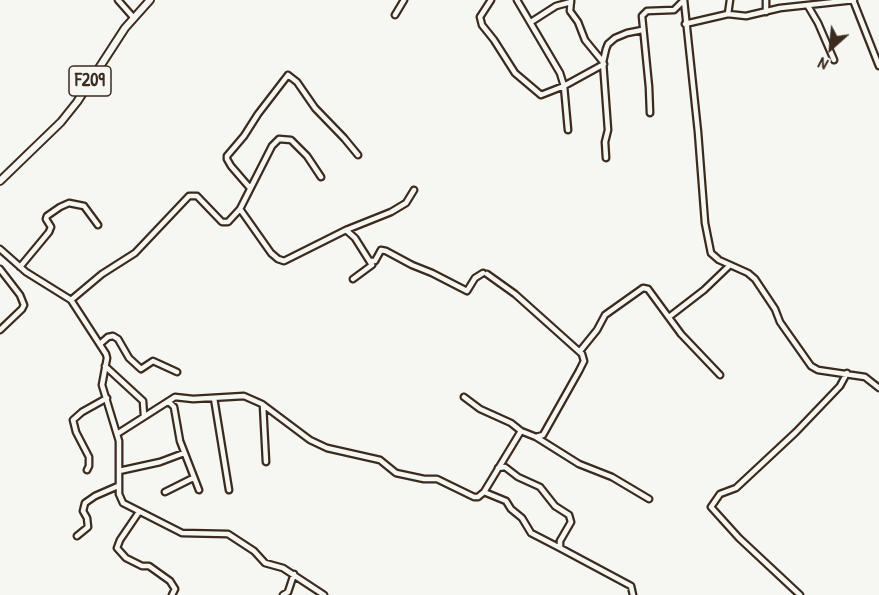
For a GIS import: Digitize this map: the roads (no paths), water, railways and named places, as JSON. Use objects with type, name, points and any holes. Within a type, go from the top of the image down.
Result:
[{"type":"main road","name":"F209","points":[[0,181],[69,112],[133,17],[150,0]]},
{"type":"street","points":[[118,0],[133,17]]},
{"type":"street","points":[[396,15],[404,0]]},
{"type":"street","points":[[490,0],[480,20],[515,73],[541,95],[564,86],[603,63]]},
{"type":"street","points":[[518,0],[560,73],[564,86],[568,130]]},
{"type":"street","points":[[683,0],[698,132],[706,234],[711,253],[729,266],[755,279],[775,309],[780,322],[811,366],[818,370],[865,377],[879,388]]},
{"type":"street","points":[[650,113],[646,51],[642,30],[644,13],[674,10],[683,0]]},
{"type":"street","points":[[728,14],[730,0]]},
{"type":"street","points":[[766,0],[766,12]]},
{"type":"street","points":[[686,24],[728,14],[746,16],[780,8],[854,0],[879,66]]},
{"type":"street","points":[[531,22],[556,6],[571,1],[570,10],[585,39],[603,63]]},
{"type":"street","points":[[808,6],[834,60]]},
{"type":"street","points":[[606,158],[605,142],[608,130],[603,63],[606,49],[611,41],[625,34],[642,30]]},
{"type":"street","points":[[250,189],[231,166],[227,156],[288,75],[297,82],[315,108],[358,155]]},
{"type":"street","points":[[71,300],[102,274],[135,253],[189,196],[197,196],[225,223],[240,209],[272,146],[279,139],[291,140],[307,156],[321,177]]},
{"type":"street","points":[[240,209],[259,238],[281,261],[346,230],[379,219],[404,205],[414,190]]},
{"type":"street","points":[[20,267],[49,232],[51,227],[46,219],[47,216],[60,207],[69,203],[84,206],[98,225]]},
{"type":"street","points":[[346,230],[355,238],[371,261],[371,268],[353,279]]},
{"type":"street","points":[[0,249],[20,267],[71,300],[107,358],[102,385],[117,434],[120,457],[118,486],[120,500],[182,533],[228,534],[254,551],[265,563],[283,568],[324,595]]},
{"type":"street","points":[[371,261],[375,261],[381,250],[386,251],[467,291],[475,278],[485,273],[514,294],[580,351],[584,361],[579,371],[543,435],[536,437]]},
{"type":"street","points":[[669,317],[704,290],[729,266]]},
{"type":"street","points":[[0,269],[20,295],[24,305],[0,330]]},
{"type":"street","points":[[580,351],[599,326],[602,318],[643,288],[651,292],[697,353],[720,375]]},
{"type":"street","points":[[100,344],[113,336],[120,341],[129,358],[141,369],[153,361],[177,372]]},
{"type":"street","points":[[105,366],[143,401],[144,416]]},
{"type":"street","points":[[800,595],[739,538],[711,507],[720,494],[736,488],[796,432],[840,386],[845,373]]},
{"type":"street","points":[[117,434],[175,397],[185,399],[244,396],[262,404],[310,440],[330,450],[380,460],[396,473],[424,479],[437,479],[468,496],[478,497],[484,492],[521,431]]},
{"type":"street","points":[[464,397],[480,409],[511,423],[579,464],[612,477],[649,499]]},
{"type":"street","points":[[87,470],[89,457],[76,432],[73,420],[106,398]]},
{"type":"street","points":[[214,398],[229,490]]},
{"type":"street","points":[[170,402],[174,406],[180,441],[199,490]]},
{"type":"street","points":[[262,404],[266,462]]},
{"type":"street","points":[[119,471],[160,462],[184,453]]},
{"type":"street","points":[[498,468],[505,467],[518,477],[540,487],[555,506],[569,515],[571,522],[560,541],[560,548]]},
{"type":"street","points":[[165,492],[193,478]]},
{"type":"street","points":[[77,536],[87,527],[87,518],[83,511],[85,503],[118,486]]},
{"type":"street","points":[[484,492],[506,501],[511,509],[522,518],[531,533],[631,586],[634,591],[633,595]]},
{"type":"street","points":[[139,512],[117,548],[126,558],[142,566],[149,566],[170,581],[175,589],[172,595]]},
{"type":"street","points":[[283,595],[290,587],[294,574]]}]
